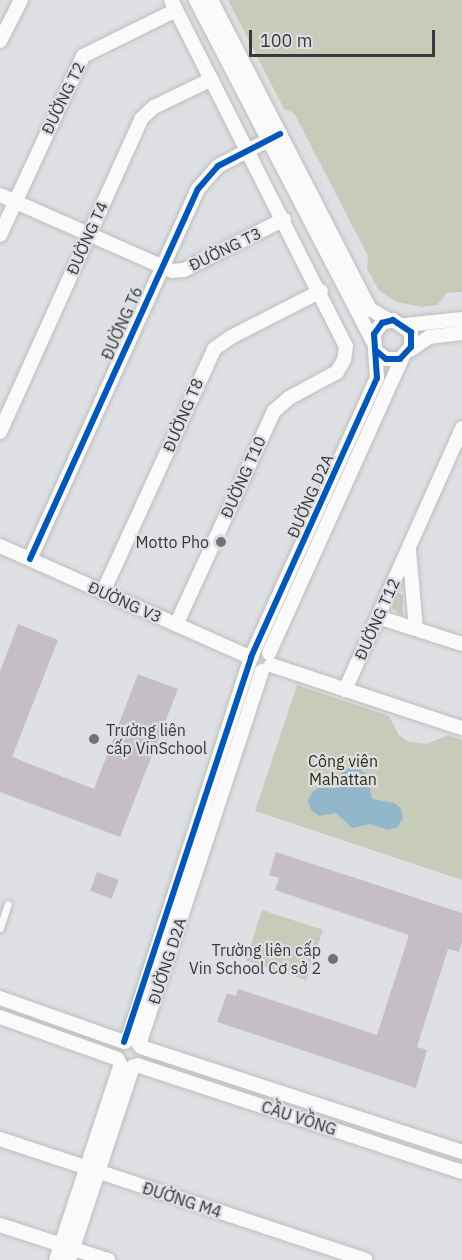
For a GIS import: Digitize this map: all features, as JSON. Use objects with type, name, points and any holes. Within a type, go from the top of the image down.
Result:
[{"type":"street","points":[[0,41],[21,0]]},
{"type":"street","name":"ĐƯỜNG D2A","points":[[196,0],[370,309],[390,321]]},
{"type":"street","name":"ĐƯỜNG D2A","points":[[133,1044],[260,661],[377,378],[374,346],[211,0]]},
{"type":"street","points":[[174,5],[321,291]]},
{"type":"street","name":"ĐƯỜNG T2","points":[[0,235],[83,56],[174,5]]},
{"type":"street","name":"ĐƯỜNG T4","points":[[0,432],[144,114],[212,79]]},
{"type":"street","name":"ĐƯỜNG T6","points":[[30,559],[161,268],[204,180],[218,166],[274,137]]},
{"type":"street","name":"ĐƯỜNG T3","points":[[0,195],[161,268],[184,270],[284,219]]},
{"type":"street","name":"ĐƯỜNG T10","points":[[176,625],[274,411],[289,398],[331,376],[344,360],[344,338],[321,291]]},
{"type":"street","name":"ĐƯỜNG T8","points":[[103,592],[214,350],[231,337],[321,291]]},
{"type":"street","points":[[462,319],[405,325],[390,321],[376,329],[374,346],[388,360],[406,354],[429,337],[462,333]]},
{"type":"street","points":[[405,325],[412,338],[406,354]]},
{"type":"street","name":"ĐƯỜNG D2A","points":[[260,661],[406,354]]},
{"type":"street","name":"ĐƯỜNG T12","points":[[345,690],[462,428]]},
{"type":"street","name":"ĐƯỜNG V3","points":[[0,546],[260,661],[462,728]]},
{"type":"street","name":"ĐƯỜNG T12","points":[[408,548],[416,629]]},
{"type":"street","points":[[378,617],[462,644]]},
{"type":"street","name":"CẦU VỒNG","points":[[0,998],[462,1152]]},
{"type":"street","name":"CẦU VỒNG","points":[[0,1017],[127,1063],[462,1172]]},
{"type":"street","points":[[133,1044],[142,1058],[127,1063],[117,1050],[133,1044]]},
{"type":"street","points":[[56,1260],[68,1251],[127,1063]]},
{"type":"street","name":"ĐƯỜNG M4","points":[[0,1139],[365,1260]]},
{"type":"street","points":[[0,1225],[68,1251],[108,1260]]},
{"type":"lane","points":[[0,927],[8,904]]},
{"type":"green space","points":[[228,0],[462,0],[462,292],[447,293],[437,305],[422,307],[397,302],[379,291],[367,268],[368,256],[294,113],[284,109]]},
{"type":"green space","points":[[397,592],[403,595],[403,617],[392,608]]},
{"type":"green space","name":"Công viên Mahattan","points":[[297,685],[389,716],[399,735],[409,742],[427,744],[448,735],[462,740],[462,880],[255,811]]},
{"type":"green space","points":[[262,910],[323,930],[306,980],[246,960]]},
{"type":"water","points":[[356,766],[367,775],[372,799],[394,803],[401,808],[403,818],[398,827],[389,830],[370,824],[352,828],[336,813],[319,816],[311,810],[308,801],[312,792],[319,788],[336,788],[342,771]]},
{"type":"building","points":[[18,624],[58,640],[12,757],[94,789],[138,674],[178,689],[120,837],[0,792],[0,672]]},
{"type":"building","points":[[276,852],[462,913],[462,942],[459,952],[448,949],[417,1047],[427,1050],[416,1088],[217,1022],[227,993],[236,996],[238,989],[377,1035],[409,935],[275,890],[279,878],[269,875]]},
{"type":"building","points":[[97,872],[119,880],[112,899],[90,891]]},
{"type":"cycle path","points":[[30,559],[198,189],[218,166],[280,134]]},
{"type":"cycle path","points":[[124,1042],[251,657],[377,378],[374,334],[382,323],[393,320],[411,332],[411,347],[400,359],[386,359],[375,350]]},
{"type":"place","name":"Motto Pho","points":[[221,542]]},
{"type":"place","name":"Trường liên cấp VinSchool","points":[[94,739]]},
{"type":"place","name":"Trường liên cấp Vin School Cơ sở 2","points":[[333,959]]}]
